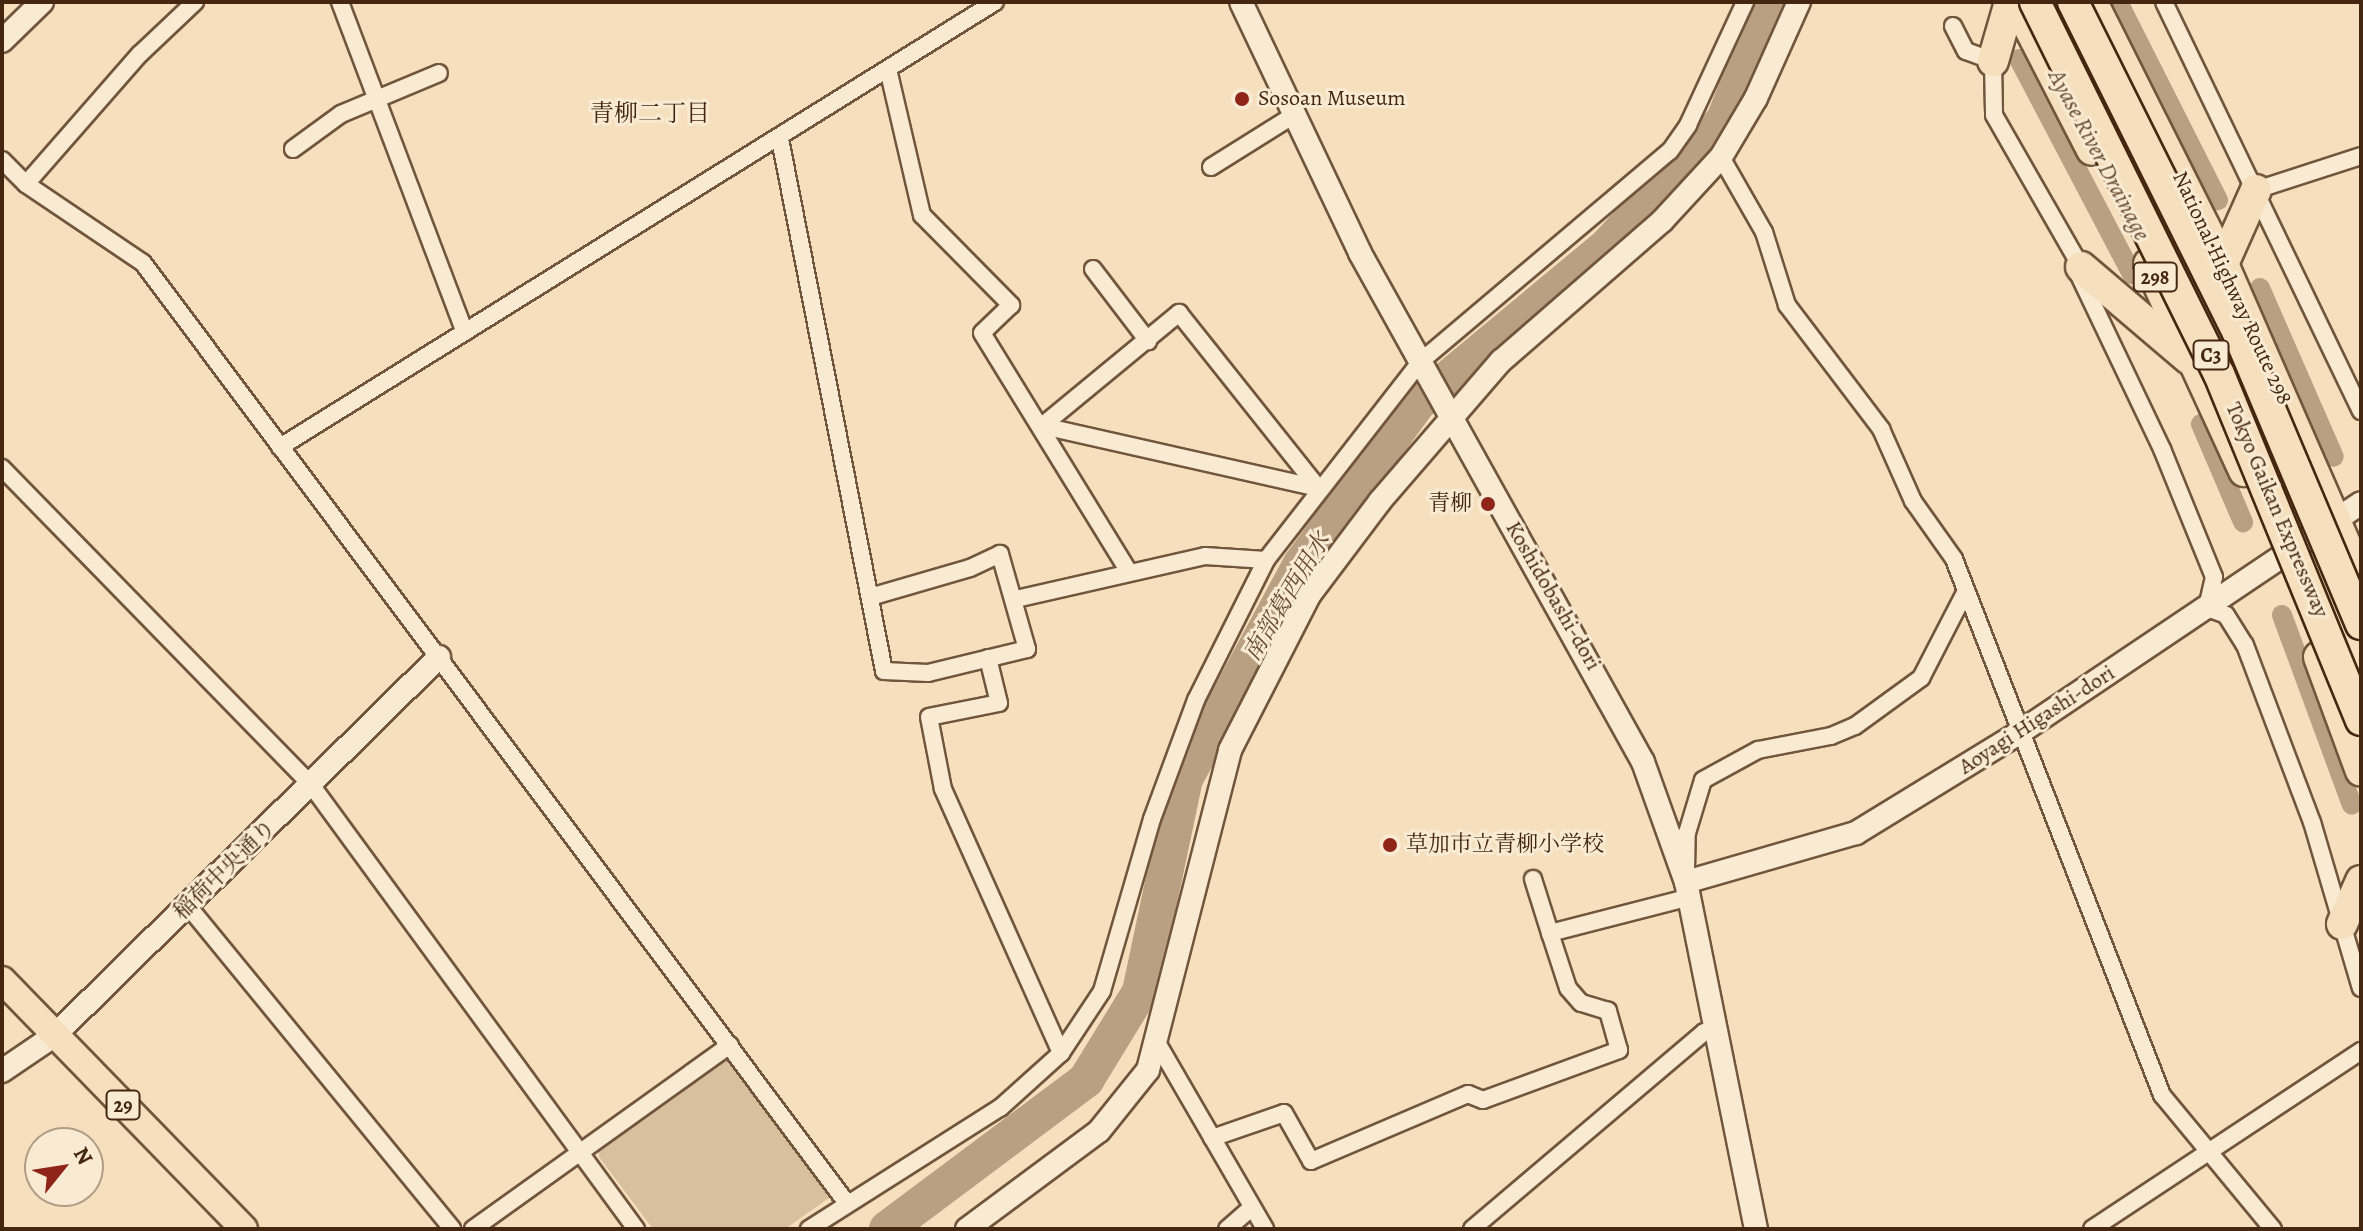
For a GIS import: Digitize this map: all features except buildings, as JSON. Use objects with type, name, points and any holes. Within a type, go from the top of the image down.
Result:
[{"type":"highway","points":[[1993,61],[2013,2]]},
{"type":"highway","name":"298","points":[[2013,2],[2196,366],[2281,558],[2361,771]]},
{"type":"highway","name":"Tokyo Gaikan Expressway","points":[[2035,2],[2213,360],[2361,720]]},
{"type":"highway","name":"Tokyo Gaikan Expressway","points":[[2073,2],[2238,333],[2361,624]]},
{"type":"highway","name":"National Highway Route 298","points":[[2092,2],[2223,264],[2361,580]]},
{"type":"highway","points":[[2223,264],[2256,190]]},
{"type":"highway","points":[[2081,267],[2196,366]]},
{"type":"highway","points":[[2342,924],[2361,881]]},
{"type":"main road","name":"29","points":[[2,980],[244,1229]]},
{"type":"street","points":[[2,41],[42,2]]},
{"type":"street","points":[[26,184],[140,54],[195,2]]},
{"type":"street","points":[[340,2],[465,332]]},
{"type":"street","points":[[280,447],[780,139],[995,2]]},
{"type":"street","name":"Koshidobashi-dori","points":[[1241,2],[1294,115],[1422,366],[1624,723],[1688,889],[1756,1229]]},
{"type":"street","points":[[809,1229],[846,1202],[865,1197],[1000,1108],[1061,1053],[1102,991],[1152,819],[1196,700],[1266,560],[1318,488],[1422,366],[1670,151],[1688,125],[1745,2]]},
{"type":"street","points":[[967,1229],[1099,1131],[1148,1070],[1217,793],[1252,699],[1342,548],[1450,412],[1524,338],[1662,221],[1721,157],[1756,98],[1799,2]]},
{"type":"street","points":[[2164,2],[2361,411]]},
{"type":"street","points":[[1953,26],[1966,51],[1993,61],[1994,115],[2081,267],[2079,275],[2206,553],[2214,577],[2207,608],[2226,615],[2245,645],[2312,822],[2361,988]]},
{"type":"street","points":[[888,69],[922,215],[1011,305],[982,333],[1129,572]]},
{"type":"street","points":[[293,149],[341,114],[439,73]]},
{"type":"street","points":[[1211,167],[1294,115]]},
{"type":"street","points":[[780,139],[884,671],[928,673],[1027,649],[1016,599],[1000,554],[870,597]]},
{"type":"street","points":[[2256,190],[2361,156]]},
{"type":"street","points":[[1721,157],[1764,232],[1787,305],[1881,429],[1913,501],[1954,559],[2162,1095],[2273,1229]]},
{"type":"street","points":[[2,160],[26,184],[143,263],[846,1202]]},
{"type":"street","points":[[1093,269],[1148,341]]},
{"type":"street","points":[[1042,426],[1179,313],[1318,488]]},
{"type":"street","points":[[1042,426],[1318,488]]},
{"type":"street","points":[[2,468],[312,786],[636,1229]]},
{"type":"street","name":"Aoyagi Higashi-dori","points":[[1688,889],[1856,833],[2019,733],[2361,503]]},
{"type":"street","points":[[1016,599],[1217,555],[1266,560]]},
{"type":"street","points":[[1550,933],[1688,889],[1687,833],[1703,780],[1758,750],[1831,736],[1877,710],[1928,670],[1966,591]]},
{"type":"street","name":"稲荷中央通り","points":[[2,1071],[55,1035],[312,786],[439,657]]},
{"type":"street","points":[[988,658],[999,703],[929,717],[943,789],[1061,1053]]},
{"type":"street","points":[[1212,1138],[1284,1113],[1311,1161],[1468,1094],[1483,1100],[1619,1050],[1608,1011],[1581,1003],[1568,988],[1533,879]]},
{"type":"street","points":[[188,906],[452,1229]]},
{"type":"street","points":[[1472,1229],[1704,1032],[1718,1029]]},
{"type":"street","points":[[1155,1039],[1265,1229]]},
{"type":"street","points":[[473,1229],[579,1150],[730,1045]]},
{"type":"street","points":[[2092,1229],[2208,1149],[2361,1051]]},
{"type":"street","points":[[1227,1229],[1252,1207]]},
{"type":"shaded area","points":[[730,1053],[829,1191],[829,1198],[785,1229],[653,1229],[599,1157],[599,1146]]},
{"type":"waterway","name":"南部葛西用水","points":[[887,1229],[1086,1080],[1140,992],[1185,779],[1301,564],[1418,403],[1607,246],[1724,120],[1770,2]]},
{"type":"waterway","name":"Ayase River Drainage","points":[[2118,2],[2218,200]]},
{"type":"waterway","name":"Ayase River Drainage","points":[[2019,59],[2132,274]]},
{"type":"waterway","name":"Ayase River Drainage","points":[[2260,288],[2334,457]]},
{"type":"waterway","name":"Ayase River Drainage","points":[[2201,424],[2243,522]]},
{"type":"waterway","name":"Ayase River Drainage","points":[[2282,615],[2352,805]]},
{"type":"place","name":"Sosoan Museum","points":[[1242,99]]},
{"type":"place","name":"青柳","points":[[1488,504]]},
{"type":"place","name":"草加市立青柳小学校","points":[[1390,845]]},
{"type":"district","name":"青柳二丁目","points":[[650,114]]}]
